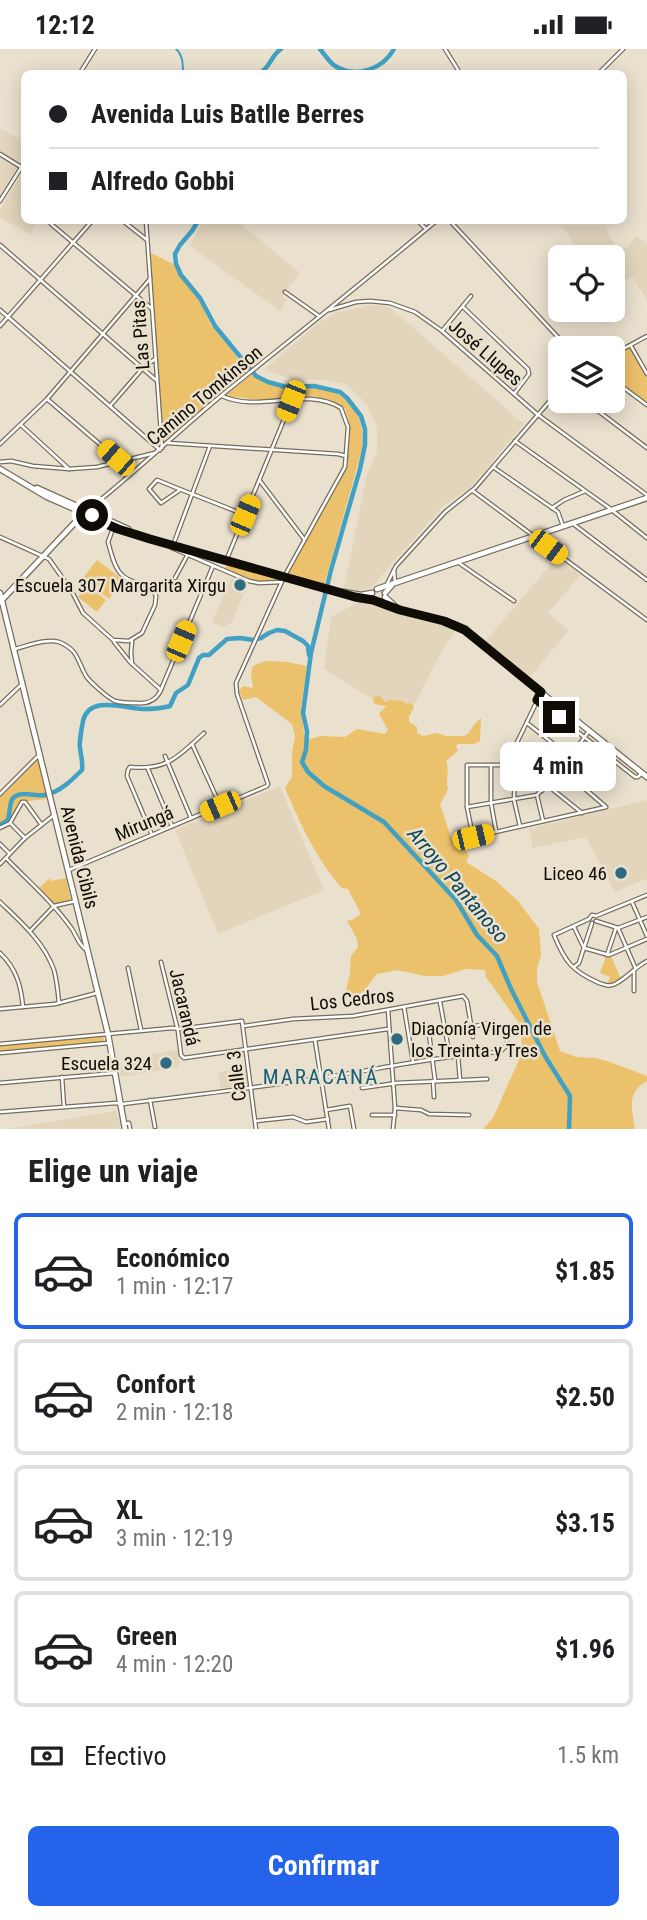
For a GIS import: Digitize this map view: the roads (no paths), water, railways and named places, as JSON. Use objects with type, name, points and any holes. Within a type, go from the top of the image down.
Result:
[{"type":"street","points":[[82,70],[95,49]]},
{"type":"street","points":[[445,49],[458,70]]},
{"type":"street","points":[[602,70],[623,49]]},
{"type":"street","points":[[0,154],[21,166]]},
{"type":"street","points":[[0,201],[21,169]]},
{"type":"street","points":[[51,224],[152,309]]},
{"type":"street","points":[[0,325],[89,224]]},
{"type":"street","points":[[127,224],[147,240]]},
{"type":"street","name":"Las Pitas","points":[[146,224],[160,450]]},
{"type":"street","points":[[421,224],[426,229]]},
{"type":"street","name":"Camino Tomkinson","points":[[1,597],[85,513],[318,316],[348,295],[432,224]]},
{"type":"street","points":[[453,224],[557,336]]},
{"type":"street","points":[[0,245],[157,381]]},
{"type":"street","points":[[0,444],[47,399],[150,279]]},
{"type":"street","points":[[285,292],[318,316]]},
{"type":"street","points":[[442,331],[471,296]]},
{"type":"street","name":"José Llupes","points":[[325,311],[361,301],[390,303],[415,312],[442,331],[537,414],[647,497]]},
{"type":"street","points":[[463,307],[530,372],[514,394]]},
{"type":"street","points":[[0,310],[160,450]]},
{"type":"street","points":[[625,348],[647,336]]},
{"type":"street","points":[[630,345],[647,374]]},
{"type":"street","points":[[110,406],[142,368],[155,359]]},
{"type":"street","points":[[625,389],[647,405]]},
{"type":"street","points":[[222,396],[257,401],[317,399],[330,402],[341,408],[348,427],[345,467],[283,579]]},
{"type":"street","points":[[47,399],[116,458],[117,462]]},
{"type":"street","points":[[226,561],[292,400]]},
{"type":"street","points":[[383,598],[394,570],[445,512],[472,491],[548,402]]},
{"type":"street","points":[[601,413],[647,447]]},
{"type":"street","points":[[21,425],[69,470]]},
{"type":"street","points":[[515,441],[647,538]]},
{"type":"street","points":[[167,443],[346,456]]},
{"type":"street","points":[[210,446],[171,545],[173,550],[254,582],[283,579]]},
{"type":"street","points":[[0,462],[11,461],[69,470],[97,467],[160,450]]},
{"type":"street","points":[[493,467],[558,512],[563,526]]},
{"type":"street","points":[[0,469],[66,506],[154,540],[283,579],[355,597],[373,600],[383,598],[415,613],[458,626],[644,775]]},
{"type":"street","points":[[18,480],[114,525]]},
{"type":"street","points":[[180,489],[161,503],[149,489],[157,480],[180,489],[191,494],[245,515]]},
{"type":"street","points":[[260,481],[304,539]]},
{"type":"street","points":[[472,491],[647,620]]},
{"type":"street","points":[[552,508],[585,491]]},
{"type":"street","points":[[336,591],[360,595],[374,591],[647,497]]},
{"type":"street","points":[[572,523],[647,579]]},
{"type":"street","points":[[113,640],[132,641],[145,630],[156,596],[151,589],[125,577],[119,571],[108,545],[114,525]]},
{"type":"street","points":[[0,537],[44,556],[51,562],[83,613],[161,690]]},
{"type":"street","points":[[175,578],[187,556]]},
{"type":"street","points":[[457,561],[514,601]]},
{"type":"street","points":[[15,649],[52,641],[61,643],[76,654],[87,678],[110,698],[120,702],[143,704],[155,699],[213,566]]},
{"type":"street","points":[[394,570],[395,582]]},
{"type":"street","name":"Mirungá","points":[[68,871],[268,784],[235,689],[237,679],[283,579]]},
{"type":"street","points":[[374,591],[382,590],[383,598]]},
{"type":"street","points":[[373,600],[374,591]]},
{"type":"street","name":"Avenida Cibils","points":[[1,597],[108,1034],[124,1126]]},
{"type":"street","points":[[132,641],[132,664]]},
{"type":"street","points":[[0,705],[23,683]]},
{"type":"street","points":[[506,765],[541,692]]},
{"type":"street","points":[[537,700],[635,777],[644,775]]},
{"type":"street","points":[[559,717],[564,711]]},
{"type":"street","points":[[527,723],[570,757]]},
{"type":"street","points":[[467,807],[537,795],[589,731]]},
{"type":"street","points":[[152,835],[127,776],[128,770],[130,767],[148,769],[164,765],[204,733]]},
{"type":"street","points":[[192,744],[220,806]]},
{"type":"street","points":[[517,744],[556,774]]},
{"type":"street","points":[[608,756],[613,750]]},
{"type":"street","points":[[0,795],[40,754]]},
{"type":"street","points":[[165,756],[192,818]]},
{"type":"street","points":[[473,837],[467,807],[467,765],[506,765],[542,791]]},
{"type":"street","points":[[491,765],[491,803],[496,831]]},
{"type":"street","points":[[460,840],[606,807],[561,768]]},
{"type":"street","points":[[148,769],[173,826]]},
{"type":"street","points":[[515,770],[514,800],[520,826]]},
{"type":"street","points":[[547,785],[582,813]]},
{"type":"street","points":[[537,795],[543,821]]},
{"type":"street","points":[[0,828],[10,823],[20,804],[24,802],[41,824]]},
{"type":"street","points":[[0,865],[25,838],[55,815]]},
{"type":"street","points":[[10,823],[25,838]]},
{"type":"street","points":[[0,844],[9,853]]},
{"type":"street","points":[[6,858],[54,906],[83,949],[88,951]]},
{"type":"street","points":[[581,975],[579,964],[595,920],[647,895]]},
{"type":"street","points":[[30,931],[54,906],[76,901]]},
{"type":"street","points":[[0,902],[44,949],[54,972],[59,1003]]},
{"type":"street","points":[[574,926],[584,948],[610,955],[647,937],[632,902]]},
{"type":"street","points":[[595,920],[591,916],[554,935],[565,958],[581,975],[609,986],[616,984],[647,961]]},
{"type":"street","points":[[589,919],[617,928],[647,917]]},
{"type":"street","points":[[617,928],[634,969],[634,991]]},
{"type":"street","points":[[607,955],[617,928]]},
{"type":"street","points":[[0,953],[16,974],[23,1006]]},
{"type":"street","name":"Jacarandá","points":[[161,962],[181,1055],[183,1057],[247,1049]]},
{"type":"street","points":[[573,968],[579,964]]},
{"type":"street","points":[[128,968],[141,1031]]},
{"type":"street","points":[[0,1009],[59,1003],[98,993]]},
{"type":"street","name":"Los Cedros","points":[[244,1026],[266,1021],[353,1016],[463,996],[467,1001],[471,1027]]},
{"type":"street","points":[[440,1002],[450,1057]]},
{"type":"street","points":[[404,1007],[413,1062]]},
{"type":"street","points":[[388,1010],[393,1065],[394,1129]]},
{"type":"street","name":"Calle 3","points":[[176,1028],[240,1020],[244,1026],[256,1129]]},
{"type":"street","points":[[473,1037],[471,1027],[494,1022]]},
{"type":"street","points":[[428,1026],[434,1097]]},
{"type":"street","points":[[0,1044],[176,1028]]},
{"type":"street","points":[[247,1049],[388,1029]]},
{"type":"street","points":[[0,1112],[120,1103],[252,1088],[413,1062],[500,1052],[507,1045],[506,1036]]},
{"type":"street","points":[[316,1040],[329,1129]]},
{"type":"street","points":[[0,1053],[109,1042]]},
{"type":"street","points":[[458,1056],[460,1080]]},
{"type":"street","points":[[0,1083],[115,1073]]},
{"type":"street","points":[[62,1077],[64,1107]]},
{"type":"street","points":[[362,1088],[487,1079]]},
{"type":"street","points":[[150,1100],[155,1127]]},
{"type":"street","points":[[326,1109],[350,1106],[354,1129]]},
{"type":"street","points":[[395,1108],[421,1110],[426,1114],[469,1115]]},
{"type":"street","points":[[372,1115],[395,1115]]},
{"type":"street","points":[[255,1121],[293,1117],[306,1122],[328,1119]]},
{"type":"street","points":[[124,1126],[129,1123],[130,1129]]},
{"type":"waterway","points":[[176,49],[181,57],[183,70]]},
{"type":"waterway","name":"Arroyo Pantanoso","points":[[264,70],[281,49]]},
{"type":"waterway","name":"Arroyo Pantanoso","points":[[320,49],[335,66],[343,70]]},
{"type":"waterway","name":"Arroyo Pantanoso","points":[[368,70],[383,62],[394,49]]},
{"type":"waterway","name":"Arroyo Pantanoso","points":[[196,224],[175,254],[176,264],[181,275],[200,298],[215,326],[256,376],[286,387],[314,386],[340,392],[361,416],[365,429],[360,469],[311,653],[303,713],[307,731],[302,762],[308,772],[324,786],[384,822],[456,900],[477,935],[497,956],[545,1056],[570,1096],[569,1129]]},
{"type":"waterway","points":[[0,825],[8,820],[13,798],[24,794],[41,795],[56,791],[82,770],[82,727],[92,708],[108,705],[142,709],[170,706],[176,693],[188,685],[199,658],[209,655],[227,639],[253,640],[277,630],[285,631],[303,641],[308,646],[309,655]]},
{"type":"place","name":"Escuela 307 Margarita Xirgu","points":[[240,585]]},
{"type":"place","name":"Liceo 46","points":[[621,873]]},
{"type":"place","name":"Diaconía Virgen de los Treinta y Tres","points":[[397,1039]]},
{"type":"place","name":"Escuela 324","points":[[166,1063]]},
{"type":"district","name":"MARACANÁ","points":[[321,1077]]}]
